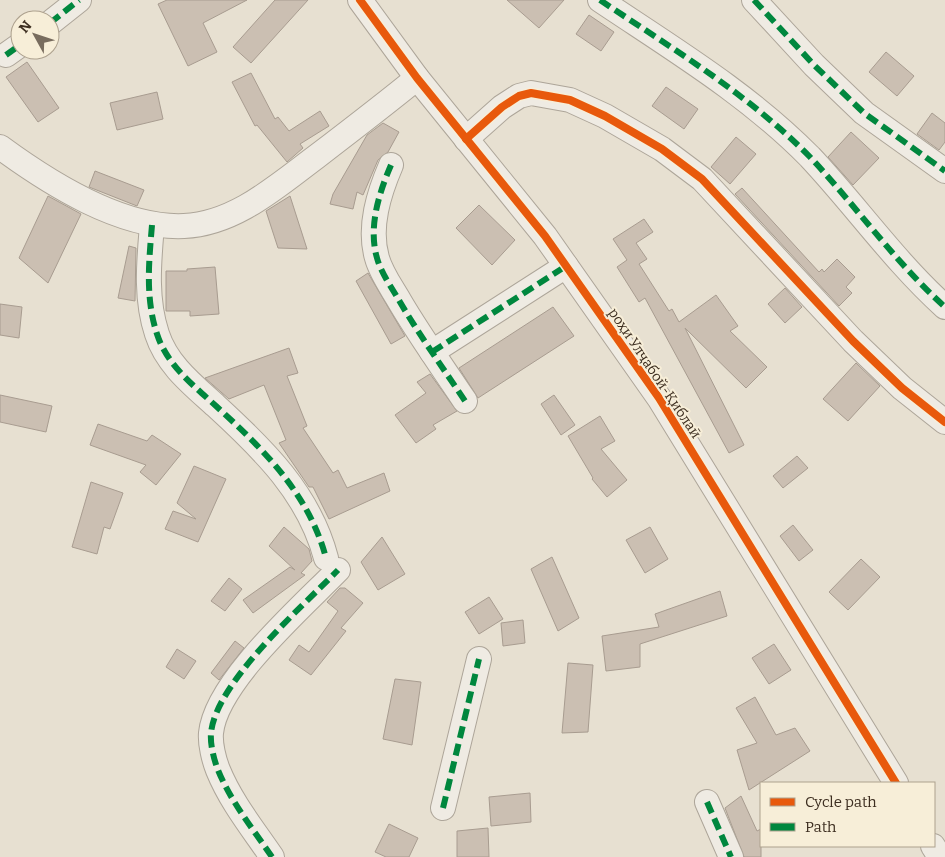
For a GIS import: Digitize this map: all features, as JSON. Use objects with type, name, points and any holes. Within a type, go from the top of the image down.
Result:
[{"type":"street","points":[[60,15],[79,0]]},
{"type":"street","name":"роҳи Улҷабой-Қиблаӣ","points":[[360,0],[418,78],[545,236],[659,398],[895,782]]},
{"type":"street","points":[[600,0],[710,73],[765,116],[810,157],[911,273],[945,307]]},
{"type":"street","points":[[754,0],[814,65],[864,113],[945,171]]},
{"type":"street","points":[[0,147],[67,192],[152,224],[185,226],[213,222],[245,208],[334,143],[418,78]]},
{"type":"street","points":[[466,139],[502,107],[519,96],[531,93],[570,100],[605,116],[662,149],[702,179],[854,341],[902,388],[945,422]]},
{"type":"street","points":[[391,165],[381,189],[376,214],[376,258],[388,283],[465,401]]},
{"type":"street","points":[[152,224],[149,282],[150,309],[157,336],[176,369],[283,472],[306,506],[332,564],[239,677],[222,701],[211,733],[218,770],[235,803],[272,857]]},
{"type":"street","points":[[432,352],[566,266]]},
{"type":"street","points":[[443,808],[478,659]]},
{"type":"street","points":[[707,802],[731,857]]},
{"type":"building","points":[[167,0],[247,0],[203,23],[217,52],[188,66],[158,4]]},
{"type":"building","points":[[275,0],[308,0],[251,63],[233,47]]},
{"type":"building","points":[[507,0],[564,0],[539,28]]},
{"type":"building","points":[[589,15],[614,32],[601,51],[576,34]]},
{"type":"building","points":[[886,52],[914,76],[897,96],[869,72]]},
{"type":"building","points":[[27,62],[59,108],[38,122],[6,77]]},
{"type":"building","points":[[251,73],[275,119],[278,117],[289,131],[320,111],[329,126],[300,144],[303,148],[287,162],[257,125],[255,126],[232,82]]},
{"type":"building","points":[[666,87],[698,109],[684,129],[652,106]]},
{"type":"building","points":[[157,92],[163,119],[117,130],[110,103]]},
{"type":"building","points":[[932,113],[945,123],[945,142],[939,150],[917,134]]},
{"type":"building","points":[[383,123],[399,132],[388,152],[378,160],[363,195],[357,192],[353,209],[330,204],[333,194],[367,135]]},
{"type":"building","points":[[851,132],[879,158],[853,185],[828,157]]},
{"type":"building","points":[[736,137],[756,154],[730,184],[711,167]]},
{"type":"building","points":[[95,171],[144,190],[137,206],[89,187]]},
{"type":"building","points":[[742,188],[819,272],[822,269],[824,272],[837,259],[855,277],[846,287],[852,293],[839,306],[735,194]]},
{"type":"building","points":[[48,196],[81,214],[48,283],[19,258]]},
{"type":"building","points":[[290,196],[307,249],[278,248],[266,211]]},
{"type":"building","points":[[479,205],[515,240],[492,265],[456,228]]},
{"type":"building","points":[[644,219],[653,232],[636,243],[647,259],[639,264],[669,311],[672,309],[679,322],[716,295],[738,326],[730,331],[767,367],[746,388],[685,328],[744,445],[729,453],[645,298],[639,302],[617,267],[627,260],[613,239]]},
{"type":"building","points":[[129,246],[136,248],[135,301],[118,298]]},
{"type":"building","points":[[215,267],[219,314],[190,316],[190,311],[166,311],[166,271],[187,271],[187,269]]},
{"type":"building","points":[[368,273],[405,336],[391,344],[356,281]]},
{"type":"building","points":[[785,288],[802,307],[785,323],[768,304]]},
{"type":"building","points":[[0,304],[22,307],[19,338],[0,335]]},
{"type":"building","points":[[553,307],[574,336],[478,398],[459,368]]},
{"type":"building","points":[[289,348],[298,373],[287,376],[307,426],[303,428],[333,473],[338,470],[347,488],[384,473],[390,491],[329,519],[313,487],[309,487],[279,443],[286,440],[264,385],[229,399],[205,378]]},
{"type":"building","points":[[856,363],[880,386],[848,421],[823,399]]},
{"type":"building","points":[[430,374],[457,411],[433,425],[436,429],[416,443],[395,415],[426,393],[417,382]]},
{"type":"building","points":[[0,395],[52,406],[46,432],[0,422]]},
{"type":"building","points":[[554,395],[575,425],[561,435],[541,404]]},
{"type":"building","points":[[600,416],[615,441],[601,449],[627,480],[607,497],[592,479],[568,436]]},
{"type":"building","points":[[98,424],[147,441],[152,435],[181,454],[156,485],[140,472],[146,465],[90,445]]},
{"type":"building","points":[[797,456],[808,468],[783,488],[773,476]]},
{"type":"building","points":[[194,466],[226,479],[198,542],[165,529],[173,511],[196,519],[177,503]]},
{"type":"building","points":[[91,482],[123,493],[110,529],[104,527],[97,554],[72,547]]},
{"type":"building","points":[[793,525],[813,550],[799,561],[780,536]]},
{"type":"building","points":[[284,527],[309,549],[312,561],[301,573],[305,575],[253,613],[243,600],[290,567],[295,570],[269,546]]},
{"type":"building","points":[[650,527],[668,559],[645,573],[626,540]]},
{"type":"building","points":[[382,537],[405,574],[378,590],[361,562]]},
{"type":"building","points":[[552,557],[579,618],[558,631],[531,569]]},
{"type":"building","points":[[861,559],[880,577],[848,610],[829,592]]},
{"type":"building","points":[[229,578],[242,589],[225,611],[211,601]]},
{"type":"building","points":[[340,588],[345,588],[363,603],[341,628],[346,631],[311,675],[289,660],[299,645],[309,652],[338,611],[327,602]]},
{"type":"building","points":[[720,591],[727,616],[640,644],[640,667],[606,671],[602,636],[659,627],[655,614]]},
{"type":"building","points":[[489,597],[503,619],[479,634],[465,612]]},
{"type":"building","points":[[523,620],[525,643],[503,646],[501,623]]},
{"type":"building","points":[[235,641],[244,648],[219,680],[211,673]]},
{"type":"building","points":[[774,644],[791,670],[769,684],[752,658]]},
{"type":"building","points":[[177,649],[196,661],[184,679],[166,667]]},
{"type":"building","points":[[568,663],[593,665],[588,732],[562,733]]},
{"type":"building","points":[[395,679],[421,682],[412,745],[383,739]]},
{"type":"building","points":[[755,697],[776,735],[795,728],[810,751],[749,790],[737,750],[757,743],[736,708]]},
{"type":"building","points":[[530,793],[531,822],[491,826],[489,797]]},
{"type":"building","points":[[741,796],[757,831],[760,830],[761,857],[744,857],[725,808]]},
{"type":"building","points":[[389,824],[418,838],[409,857],[386,857],[375,852]]},
{"type":"building","points":[[488,828],[489,857],[457,857],[457,831]]},
{"type":"marked path","points":[[60,15],[79,0]]},
{"type":"marked path","points":[[600,0],[709,73],[786,134],[827,176],[892,253],[945,307]]},
{"type":"marked path","points":[[754,0],[814,65],[864,113],[945,171]]},
{"type":"marked path","points":[[6,55],[10,52]]},
{"type":"marked path","points":[[391,165],[382,187],[374,222],[377,258],[384,275],[408,315],[465,401]]},
{"type":"marked path","points":[[152,225],[149,293],[153,320],[161,345],[182,374],[251,439],[283,474],[308,513],[326,558]]},
{"type":"marked path","points":[[432,352],[566,266]]},
{"type":"marked path","points":[[272,857],[223,782],[214,757],[211,733],[216,713],[228,691],[244,669],[283,624],[338,570]]},
{"type":"marked path","points":[[443,808],[479,659]]},
{"type":"marked path","points":[[707,802],[731,857]]},
{"type":"cycle path","points":[[360,0],[417,78],[545,236],[659,398],[895,782]]},
{"type":"cycle path","points":[[466,139],[502,107],[519,96],[531,93],[570,100],[605,116],[662,149],[702,179],[853,341],[902,388],[945,422]]}]
